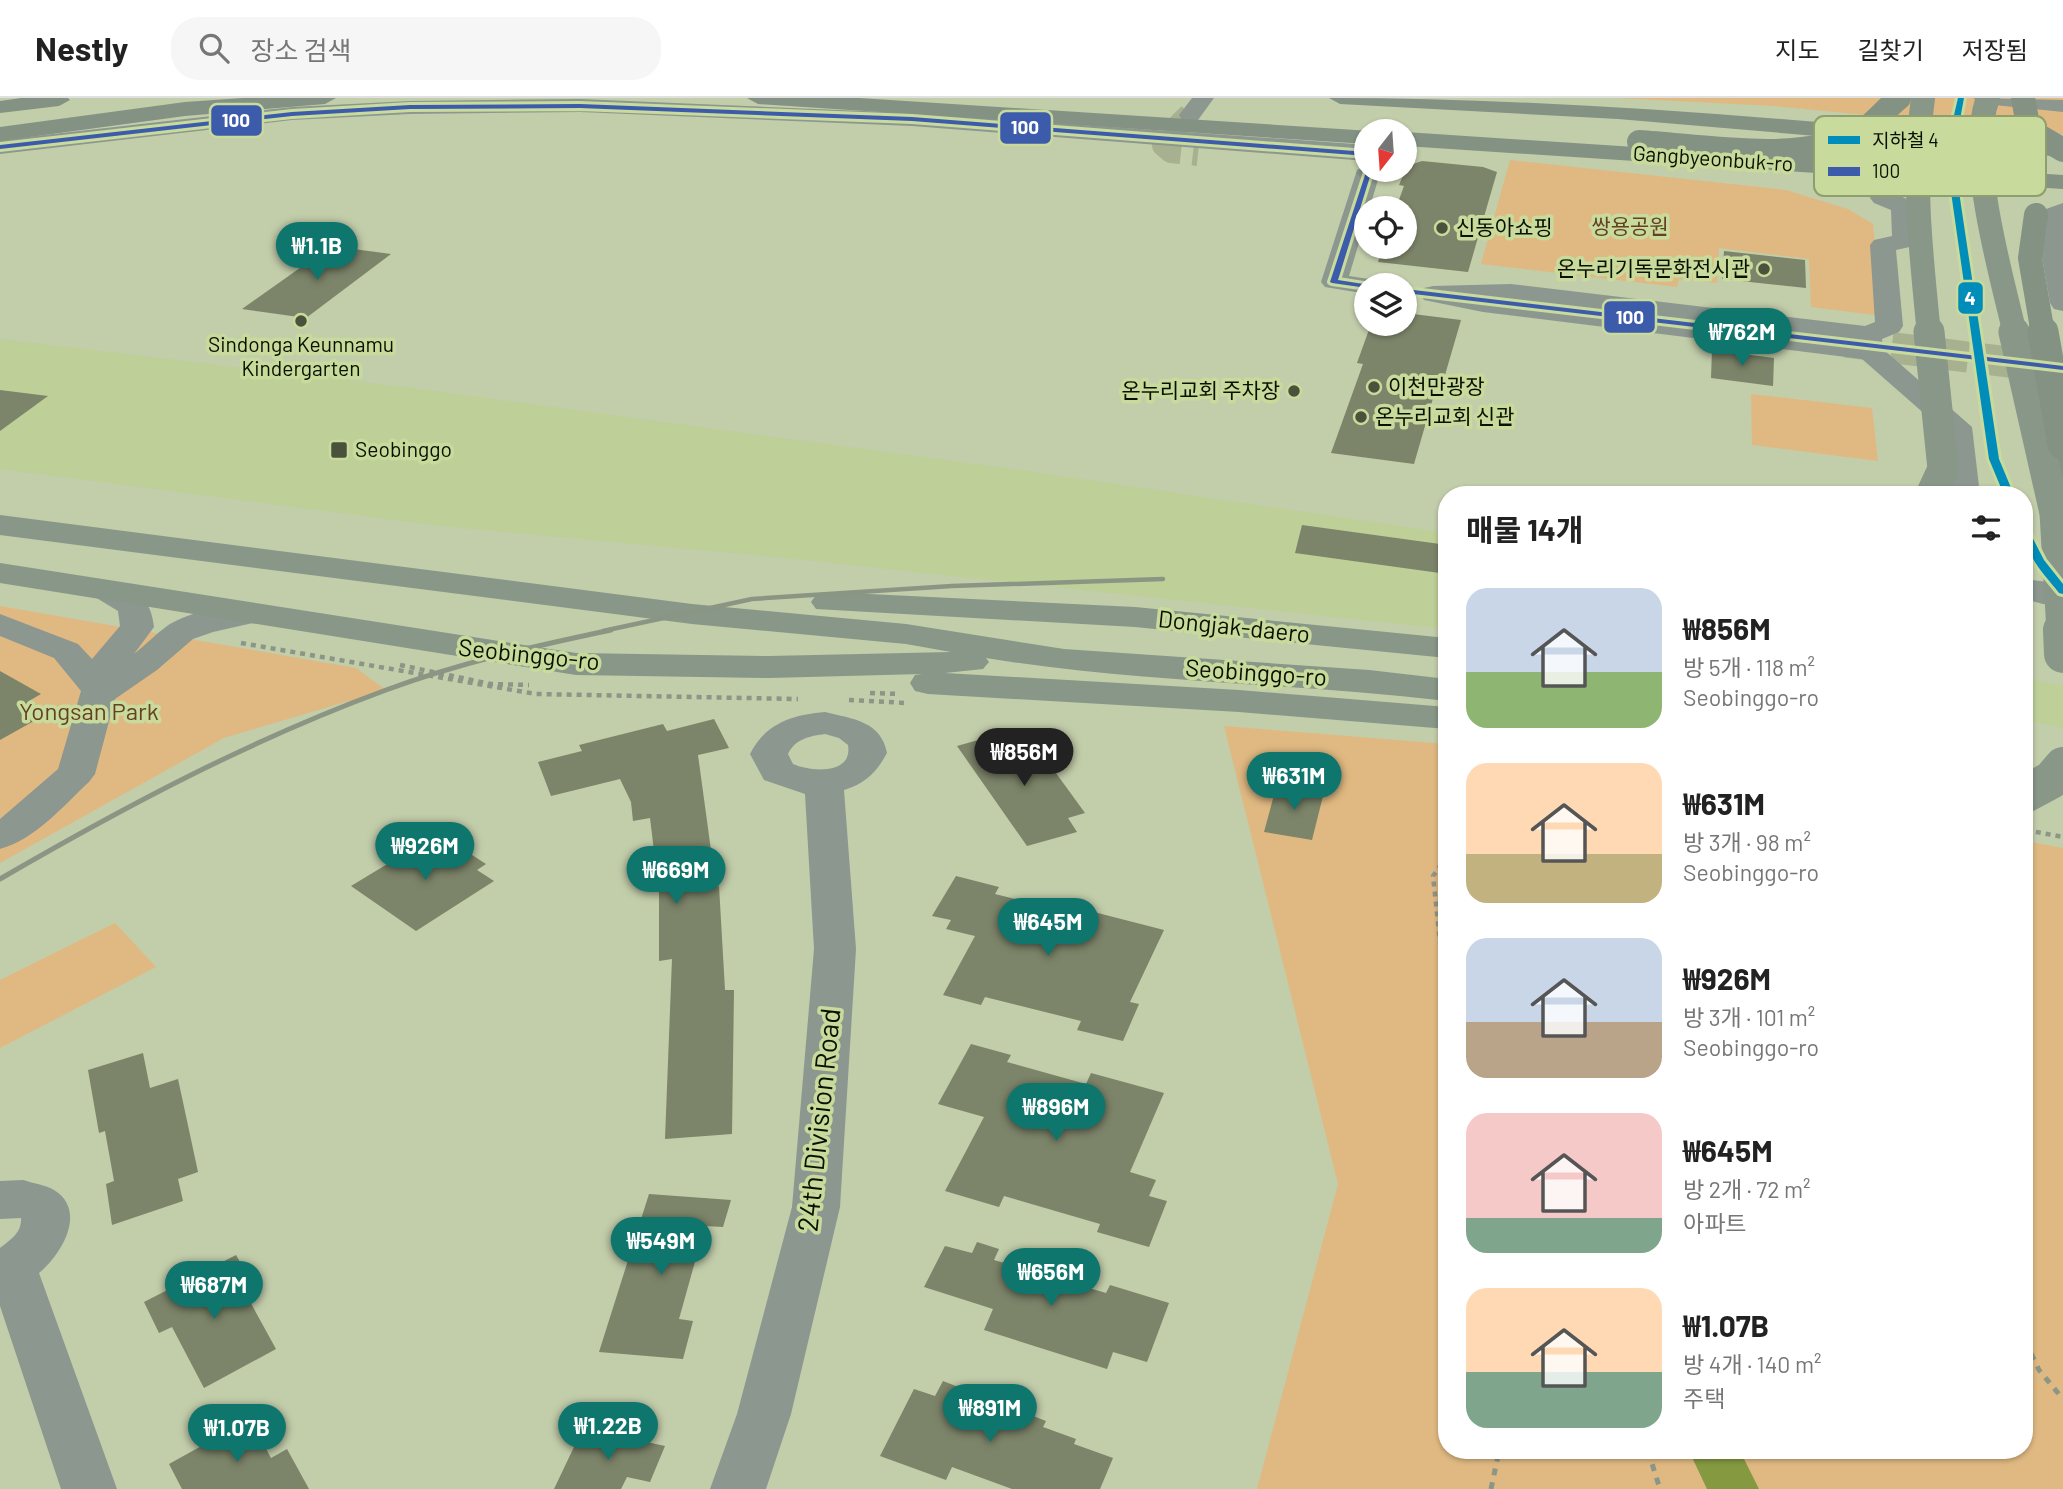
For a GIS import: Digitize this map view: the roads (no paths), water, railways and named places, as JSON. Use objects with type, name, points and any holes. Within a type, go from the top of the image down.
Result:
[{"type":"highway","points":[[0,107],[78,98]]},
{"type":"highway","points":[[0,122],[179,98]]},
{"type":"highway","points":[[0,134],[186,109],[325,98]]},
{"type":"highway","points":[[758,98],[957,110],[1122,129],[1321,142],[1354,155]]},
{"type":"highway","points":[[1320,98],[1534,132],[1639,142],[1768,148],[1814,146]]},
{"type":"highway","name":"Gangbyeonbuk-ro","points":[[1340,98],[1814,121]]},
{"type":"highway","points":[[1878,116],[1899,98]]},
{"type":"highway","points":[[2022,98],[2026,116]]},
{"type":"highway","name":"Gangbyeonbuk-ro","points":[[1618,112],[1814,129]]},
{"type":"highway","name":"Gangbyeonbuk-ro","points":[[1418,140],[1814,166]]},
{"type":"highway","points":[[2046,140],[2063,150]]},
{"type":"highway","points":[[1418,157],[1555,149]]},
{"type":"highway","points":[[2063,198],[2040,209],[2036,215],[2030,258],[2063,444]]},
{"type":"highway","points":[[2059,521],[2063,458]]},
{"type":"main road","points":[[1920,116],[1923,98]]},
{"type":"main road","points":[[1982,116],[1986,98]]},
{"type":"main road","points":[[1917,196],[1918,228],[1943,469],[1935,486]]},
{"type":"main road","points":[[1987,196],[1993,236],[2059,521],[2063,654]]},
{"type":"main road","name":"Seobinggo-ro","points":[[0,525],[641,606],[906,634],[1064,660]]},
{"type":"main road","name":"Seobinggo-ro","points":[[0,538],[76,535]]},
{"type":"main road","name":"Seobinggo-ro","points":[[0,573],[576,664],[769,667],[1064,660],[1369,681],[1438,689]]},
{"type":"main road","name":"Dongjak-daero","points":[[570,596],[752,598],[1135,617],[1438,647]]},
{"type":"main road","points":[[540,659],[643,651],[672,642],[681,630],[672,618],[641,606]]},
{"type":"main road","points":[[769,667],[964,687],[1239,701],[1438,717]]},
{"type":"main road","points":[[2033,790],[2059,774],[2063,766]]},
{"type":"main road","points":[[2033,786],[2063,793]]},
{"type":"street","points":[[1986,98],[2063,106]]},
{"type":"street","points":[[0,147],[289,113],[410,107],[559,106],[784,113],[1354,159]]},
{"type":"street","points":[[1198,154],[1234,151],[1354,159]]},
{"type":"street","points":[[1354,284],[1334,282],[1361,182]]},
{"type":"street","points":[[1417,292],[1483,304],[1861,343],[1889,326],[1883,244],[1905,241],[1903,206],[1882,198]]},
{"type":"street","points":[[2063,210],[2055,214],[2049,229],[2063,303]]},
{"type":"street","points":[[1861,343],[1873,358],[1957,427],[1964,486]]},
{"type":"street","points":[[0,836],[18,825],[76,775],[93,687],[137,626],[135,607],[107,590]]},
{"type":"street","points":[[2033,591],[2063,594]]},
{"type":"street","points":[[93,687],[145,663],[168,639],[181,632],[204,623],[250,614]]},
{"type":"street","points":[[0,624],[66,651],[93,687]]},
{"type":"street","name":"24th Division Road","points":[[738,1489],[764,1414],[816,1207],[835,949],[824,783]]},
{"type":"street","points":[[0,1200],[21,1198],[37,1203],[47,1212],[48,1225],[43,1240],[30,1255],[6,1269],[89,1489]]},
{"type":"tunnel","points":[[1190,115],[1165,139],[1164,145],[1171,151],[1198,154]]},
{"type":"tunnel","points":[[1846,342],[2057,368]]},
{"type":"railway","points":[[603,631],[752,599],[952,586],[1163,579]]},
{"type":"railway","points":[[0,879],[188,776],[335,710],[414,680],[469,663],[611,630]]},
{"type":"metro line","name":"4","points":[[1957,116],[1961,98]]},
{"type":"metro line","name":"4","points":[[1956,196],[1994,459],[2005,486]]},
{"type":"metro line","name":"4","points":[[2033,549],[2063,591]]},
{"type":"place","name":"신동아쇼핑","points":[[1442,228]]},
{"type":"place","name":"온누리기독문화전시관","points":[[1764,269]]},
{"type":"place","name":"Sindonga Keunnamu Kindergarten","points":[[301,321]]},
{"type":"place","name":"이천만광장","points":[[1374,387]]},
{"type":"place","name":"온누리교회 주차장","points":[[1294,391]]},
{"type":"place","name":"온누리교회 신관","points":[[1361,417]]},
{"type":"place","name":"Seobinggo","points":[[339,450]]},
{"type":"park label","name":"쌍용공원","points":[[1630,227]]},
{"type":"park label","name":"Yongsan Park","points":[[89,712]]}]
